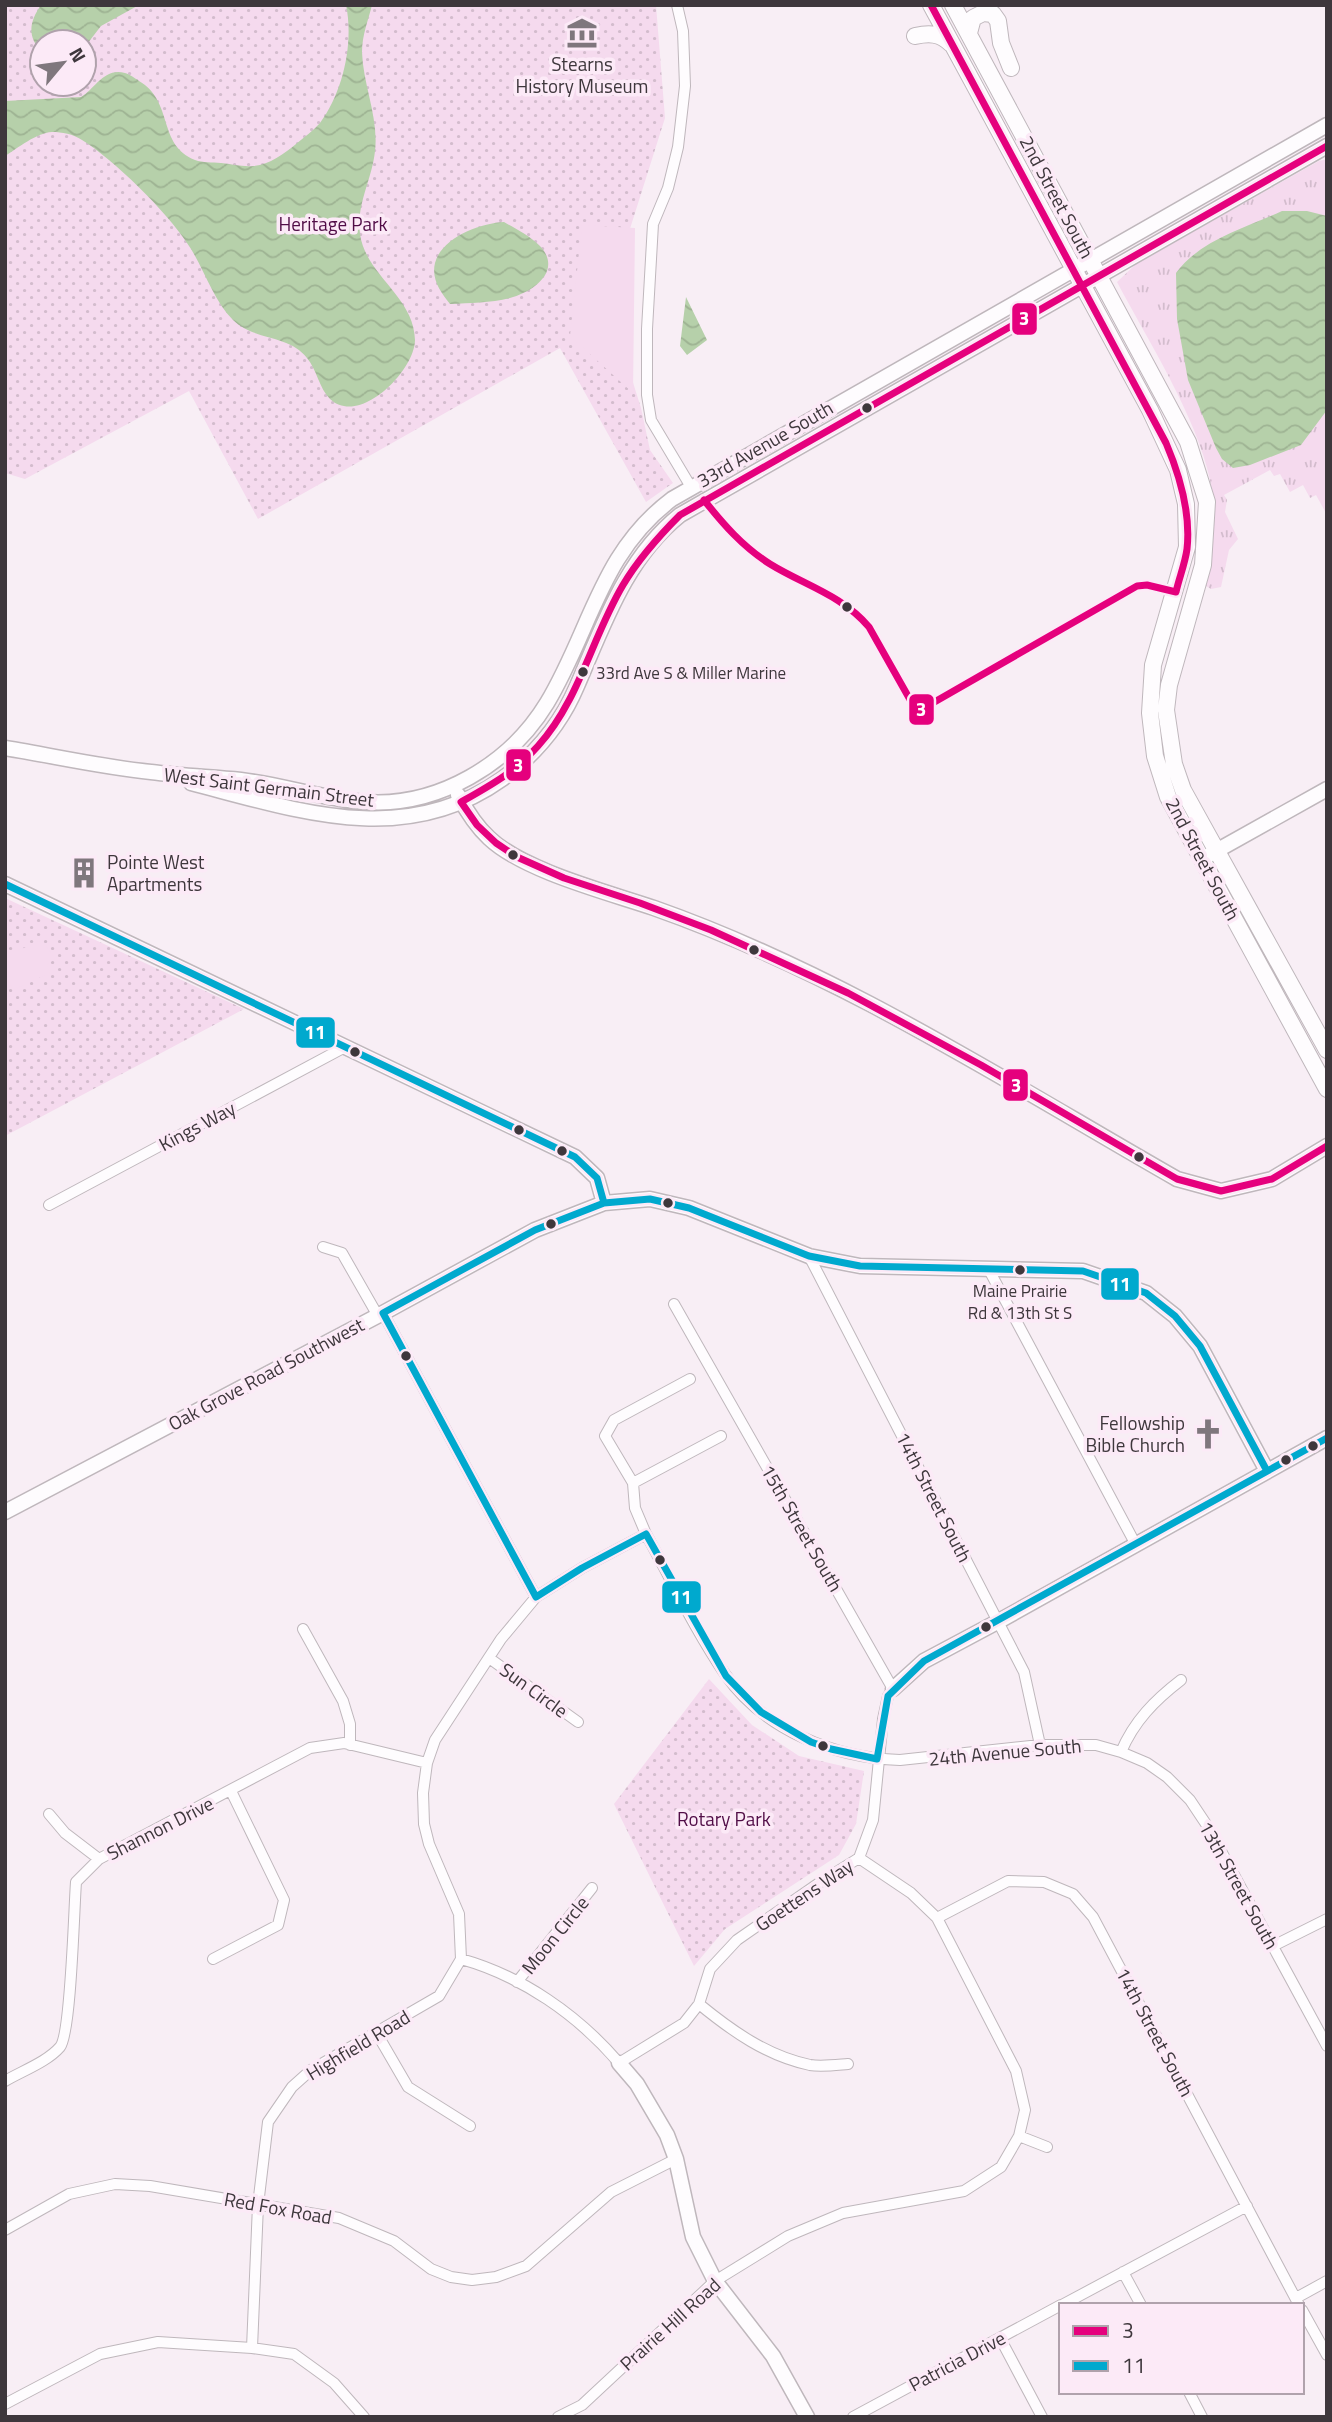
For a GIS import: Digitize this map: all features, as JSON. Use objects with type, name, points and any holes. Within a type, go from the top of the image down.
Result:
[{"type":"main road","points":[[922,5],[922,24],[915,36],[934,34],[953,46]]},
{"type":"main road","name":"2nd Street South","points":[[932,5],[1160,429],[1178,470],[1184,497],[1187,547],[1153,665],[1150,713],[1155,756],[1168,797],[1327,1089]]},
{"type":"main road","points":[[955,5],[967,5]]},
{"type":"main road","name":"2nd Street South","points":[[955,5],[1188,442],[1207,502],[1203,565],[1169,685],[1166,710],[1174,764],[1183,790],[1327,1050]]},
{"type":"main road","points":[[969,33],[973,18],[983,13],[993,14],[998,20],[1001,44],[1011,68],[1009,19],[999,5]]},
{"type":"street","points":[[677,5],[683,31],[685,86],[678,147],[668,188],[653,224],[647,329],[647,395],[651,421],[691,487]]},
{"type":"street","name":"33rd Avenue South","points":[[453,786],[489,765],[533,724],[562,677],[615,561],[635,533],[658,510],[691,487],[1074,268],[1326,128]]},
{"type":"street","name":"33rd Avenue South","points":[[461,802],[508,774],[532,754],[553,730],[575,692],[628,575],[655,538],[671,523],[706,498],[1327,146]]},
{"type":"street","name":"West Saint Germain Street","points":[[5,748],[149,772],[252,782],[368,802],[408,799],[453,786]]},
{"type":"street","name":"West Saint Germain Street","points":[[149,772],[334,817],[380,820],[402,818],[461,802]]},
{"type":"street","points":[[453,786],[461,802],[488,838],[527,864],[698,923],[810,974],[878,1008],[1177,1179],[1221,1191],[1272,1179],[1327,1146]]},
{"type":"street","points":[[1202,859],[1327,789]]},
{"type":"street","points":[[5,884],[575,1157],[597,1178],[604,1203]]},
{"type":"street","name":"Kings Way","points":[[49,1205],[345,1047]]},
{"type":"street","name":"Oak Grove Road Southwest","points":[[5,1512],[535,1230],[604,1203],[650,1199],[688,1208],[809,1256],[860,1266],[1083,1270],[1146,1293],[1175,1317],[1200,1346],[1267,1471]]},
{"type":"street","points":[[323,1247],[342,1253],[380,1314],[536,1597]]},
{"type":"street","name":"14th Street South","points":[[809,1256],[1024,1672],[1040,1745]]},
{"type":"street","points":[[989,1270],[1136,1545]]},
{"type":"street","name":"15th Street South","points":[[674,1304],[893,1689]]},
{"type":"street","points":[[690,1379],[614,1420],[605,1436],[633,1483],[635,1508],[646,1534],[726,1676],[761,1712],[811,1742],[877,1759],[888,1696],[924,1661],[1327,1438]]},
{"type":"street","points":[[633,1483],[721,1436]]},
{"type":"street","points":[[646,1534],[573,1573],[536,1597],[519,1615],[435,1740],[427,1763],[423,1793],[424,1824],[429,1844],[458,1914],[461,1959],[493,1969],[577,2021],[600,2040],[637,2084],[667,2135],[676,2159],[693,2237],[715,2281],[773,2356],[807,2417]]},
{"type":"street","points":[[303,1629],[343,1701],[350,1724],[350,1745]]},
{"type":"street","name":"Sun Circle","points":[[489,1658],[578,1722]]},
{"type":"street","points":[[1121,1752],[1139,1719],[1181,1680]]},
{"type":"street","name":"Shannon Drive","points":[[5,2081],[62,2046],[69,2020],[76,1882],[99,1859],[310,1748],[344,1743],[427,1763]]},
{"type":"street","name":"24th Avenue South","points":[[877,1759],[927,1758],[1040,1745],[1096,1745],[1121,1752]]},
{"type":"street","name":"13th Street South","points":[[1121,1752],[1147,1763],[1167,1777],[1190,1800],[1208,1828],[1327,2046]]},
{"type":"street","name":"Goettens Way","points":[[619,2063],[684,2023],[699,2004],[710,1969],[737,1940],[821,1881],[859,1858],[873,1820],[877,1759]]},
{"type":"street","points":[[213,1959],[278,1925],[284,1900],[231,1791]]},
{"type":"street","points":[[49,1814],[65,1833],[99,1859]]},
{"type":"street","points":[[859,1858],[911,1893],[937,1918]]},
{"type":"street","name":"14th Street South","points":[[937,1918],[1008,1881],[1044,1882],[1073,1894],[1093,1917],[1298,2301]]},
{"type":"street","name":"Moon Circle","points":[[517,1982],[593,1888]]},
{"type":"street","name":"Prairie Hill Road","points":[[558,2417],[582,2405],[715,2281],[788,2236],[843,2213],[964,2191],[1001,2167],[1018,2136],[1025,2110],[1016,2071],[937,1918]]},
{"type":"street","points":[[1273,1946],[1327,1919]]},
{"type":"street","name":"Highfield Road","points":[[252,2348],[258,2206],[268,2122],[292,2087],[311,2070],[439,1996],[461,1959]]},
{"type":"street","points":[[699,2004],[734,2033],[772,2053],[811,2066],[848,2064]]},
{"type":"street","points":[[376,2032],[408,2087],[470,2126]]},
{"type":"street","points":[[1018,2136],[1047,2147]]},
{"type":"street","name":"Red Fox Road","points":[[5,2230],[69,2194],[115,2184],[150,2186],[340,2218],[394,2241],[431,2269],[452,2277],[472,2280],[496,2277],[526,2266],[611,2192],[676,2159]]},
{"type":"street","name":"Patricia Drive","points":[[1065,2303],[1247,2206]]},
{"type":"street","points":[[1123,2272],[1140,2303]]},
{"type":"street","points":[[1298,2301],[1327,2281]]},
{"type":"street","name":"Patricia Drive","points":[[853,2417],[1059,2306]]},
{"type":"street","points":[[1304,2314],[1327,2355]]},
{"type":"street","points":[[1000,2338],[1042,2417]]},
{"type":"street","points":[[5,2403],[100,2354],[158,2342],[252,2348],[293,2354],[334,2383],[364,2417]]},
{"type":"street","points":[[1190,2394],[1202,2417]]},
{"type":"green space","name":"Heritage Park","points":[[5,5],[656,5],[665,118],[622,254],[624,354],[641,408],[650,450],[673,483],[646,502],[560,348],[258,519],[189,391],[25,479],[5,473]]},
{"type":"green space","points":[[1327,159],[1327,515],[1316,495],[1310,498],[1303,485],[1290,492],[1280,474],[1274,476],[1270,470],[1224,495],[1227,500],[1225,512],[1238,539],[1229,550],[1221,587],[1211,589],[1206,586],[1213,546],[1214,520],[1210,480],[1204,456],[1170,379],[1117,282],[1136,264],[1319,161]]},
{"type":"green space","points":[[582,225],[635,228],[633,393],[570,336]]},
{"type":"green space","points":[[5,898],[244,1009],[5,1136]]},
{"type":"green space","points":[[42,940],[55,959],[47,964],[50,973],[13,990],[5,972],[5,956]]},
{"type":"green space","name":"Rotary Park","points":[[709,1679],[752,1725],[799,1756],[864,1771],[856,1824],[839,1855],[725,1929],[694,1966],[614,1804]]},
{"type":"water","points":[[41,5],[139,5],[98,30],[31,28]]},
{"type":"water","points":[[346,5],[372,5],[362,52],[376,139],[360,212],[360,234],[371,262],[407,311],[415,340],[413,352],[396,379],[370,401],[356,406],[342,406],[330,399],[300,350],[241,327],[233,320],[219,302],[193,252],[178,230],[139,187],[95,149],[75,136],[52,132],[34,138],[5,156],[5,101],[98,98],[98,82],[111,73],[118,72],[130,75],[150,90],[157,100],[175,144],[183,153],[198,161],[241,166],[270,161],[286,152],[317,126],[328,111],[345,67],[348,20]]},
{"type":"water","points":[[1282,211],[1307,211],[1327,216],[1327,410],[1301,445],[1250,465],[1233,468],[1222,459],[1216,448],[1188,380],[1177,319],[1176,273],[1186,261],[1211,243]]},
{"type":"water","points":[[504,222],[540,246],[546,255],[547,272],[536,286],[510,298],[450,304],[434,275],[439,254],[463,233]]},
{"type":"water","points":[[686,297],[707,340],[687,355],[680,346]]},
{"type":"transit line","name":"3","points":[[704,500],[734,535],[760,557],[835,599],[858,616],[869,627],[917,712],[1137,586],[1147,585],[1176,592],[1185,560],[1188,535],[1180,482],[1166,443],[931,5]]},
{"type":"transit line","name":"3","points":[[1327,146],[680,515],[649,548],[623,585],[575,689],[552,728],[538,746],[511,771],[461,802],[477,825],[496,843],[517,857],[564,878],[711,930],[848,993],[981,1065],[1177,1179],[1221,1191],[1272,1179],[1327,1146]]},
{"type":"transit line","name":"11","points":[[5,884],[575,1157],[597,1178],[604,1203]]},
{"type":"transit line","name":"11","points":[[1267,1471],[1200,1346],[1175,1316],[1146,1293],[1083,1271],[860,1266],[809,1256],[689,1208],[650,1199],[604,1203],[535,1230],[383,1313],[536,1597],[582,1568],[646,1534],[726,1676],[761,1712],[811,1742],[877,1759],[888,1696],[924,1661],[1327,1438]]},
{"type":"place","name":"Stearns History Museum","points":[[582,33]]},
{"type":"place","name":"33rd Ave S & Miller Marine","points":[[583,672]]},
{"type":"place","name":"Pointe West Apartments","points":[[84,873]]},
{"type":"place","name":"Maine Prairie Rd & 13th St S","points":[[1020,1270]]},
{"type":"place","name":"Fellowship Bible Church","points":[[1208,1434]]}]
